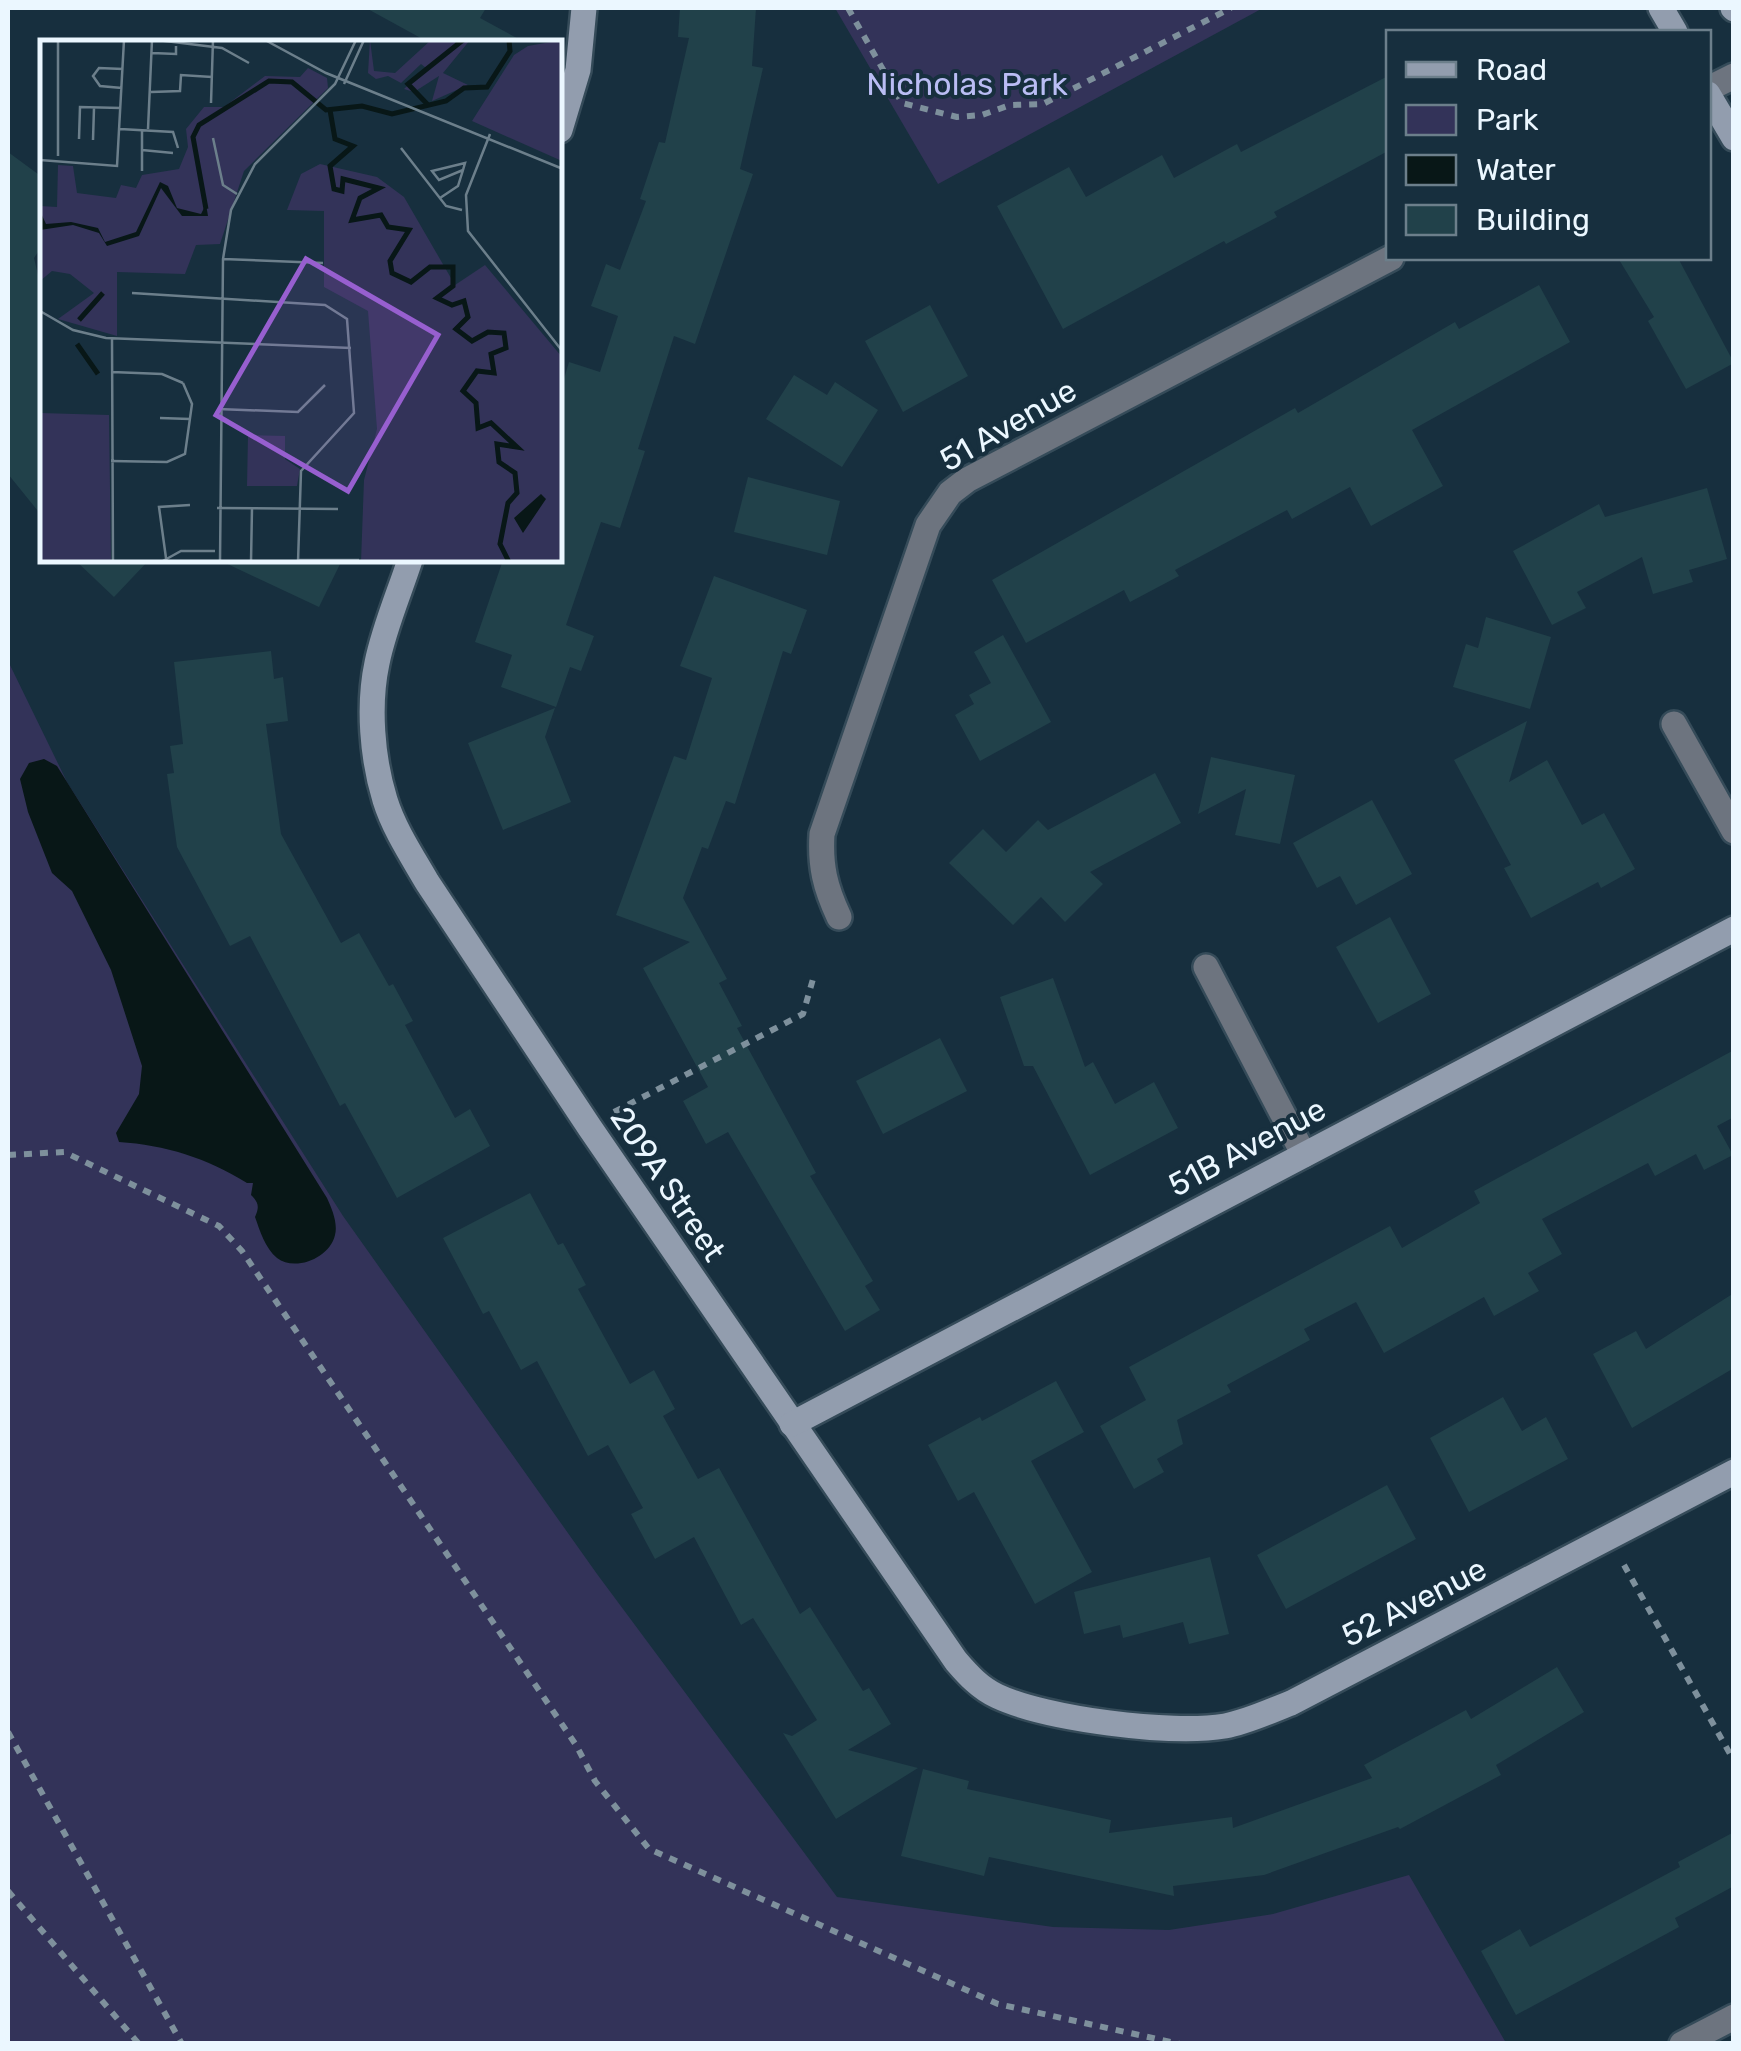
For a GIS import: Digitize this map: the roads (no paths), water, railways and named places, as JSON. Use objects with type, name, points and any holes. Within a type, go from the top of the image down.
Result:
[{"type":"street","points":[[562,123],[578,70],[584,8]]},
{"type":"street","points":[[1661,8],[1673,30]]},
{"type":"street","points":[[1711,90],[1734,76]]},
{"type":"street","points":[[1711,97],[1734,138]]},
{"type":"street","name":"51 Avenue","points":[[839,916],[820,865],[822,834],[928,524],[938,508],[967,480],[1387,260]]},
{"type":"street","name":"209A Street","points":[[409,562],[377,663],[374,747],[385,800],[404,842],[438,899],[956,1662],[977,1684],[997,1696],[1107,1722]]},
{"type":"street","points":[[1674,724],[1734,831]]},
{"type":"street","name":"51B Avenue","points":[[792,1424],[1734,929]]},
{"type":"street","points":[[1206,968],[1304,1155]]},
{"type":"street","name":"52 Avenue","points":[[1107,1722],[1192,1729],[1228,1726],[1290,1703],[1734,1472]]},
{"type":"street","points":[[1682,2044],[1734,2017]]},
{"type":"water","points":[[44,759],[57,766],[327,1198],[336,1230],[332,1243],[319,1256],[293,1264],[273,1254],[255,1217],[258,1207],[251,1195],[253,1183],[185,1154],[119,1142],[116,1133],[139,1094],[142,1066],[111,970],[72,891],[52,873],[28,812],[20,779],[29,763]]},
{"type":"park label","name":"Nicholas Park","points":[[967,84]]}]
